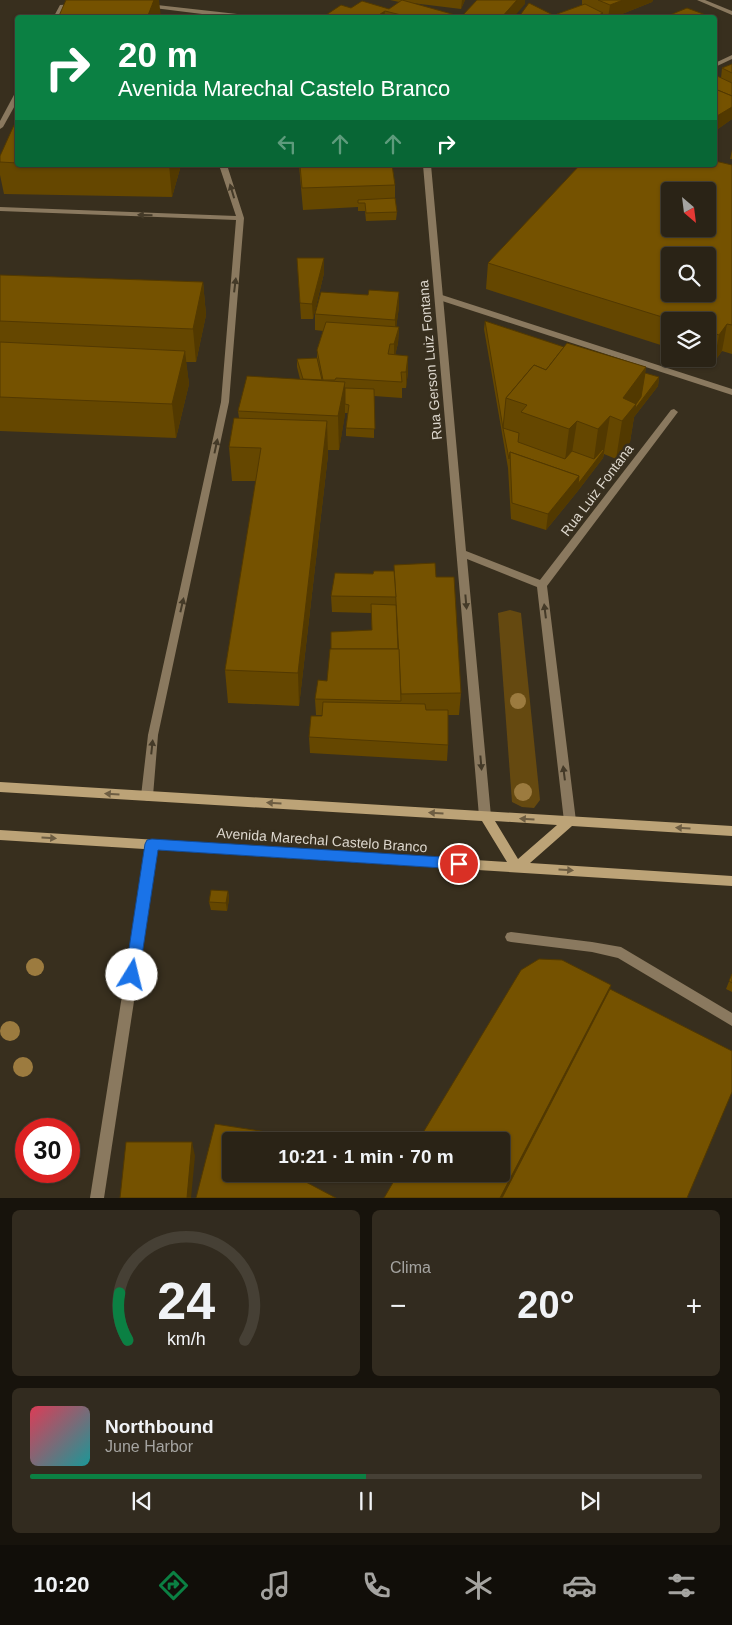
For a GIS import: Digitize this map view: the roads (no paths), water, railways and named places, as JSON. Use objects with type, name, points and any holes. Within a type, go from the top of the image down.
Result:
[{"type":"main road","points":[[0,787],[732,831]]},
{"type":"main road","points":[[485,816],[517,867],[570,821]]},
{"type":"main road","name":"Avenida Marechal Castelo Branco","points":[[0,835],[732,881]]},
{"type":"street","points":[[700,0],[732,13]]},
{"type":"street","points":[[58,15],[62,6],[80,6]]},
{"type":"street","points":[[144,6],[236,15]]},
{"type":"street","points":[[717,63],[732,57]]},
{"type":"street","points":[[0,127],[15,99]]},
{"type":"street","points":[[147,796],[153,735],[225,402],[240,218],[225,167]]},
{"type":"street","name":"Rua Gerson Luiz Fontana","points":[[427,167],[485,816]]},
{"type":"street","points":[[0,209],[240,218]]},
{"type":"street","points":[[439,297],[732,392]]},
{"type":"street","name":"Rua Luiz Fontana","points":[[542,585],[674,412]]},
{"type":"street","points":[[462,553],[542,585],[570,821]]},
{"type":"street","points":[[97,1198],[152,844]]},
{"type":"street","points":[[511,937],[592,947],[621,953],[732,1020]]}]
